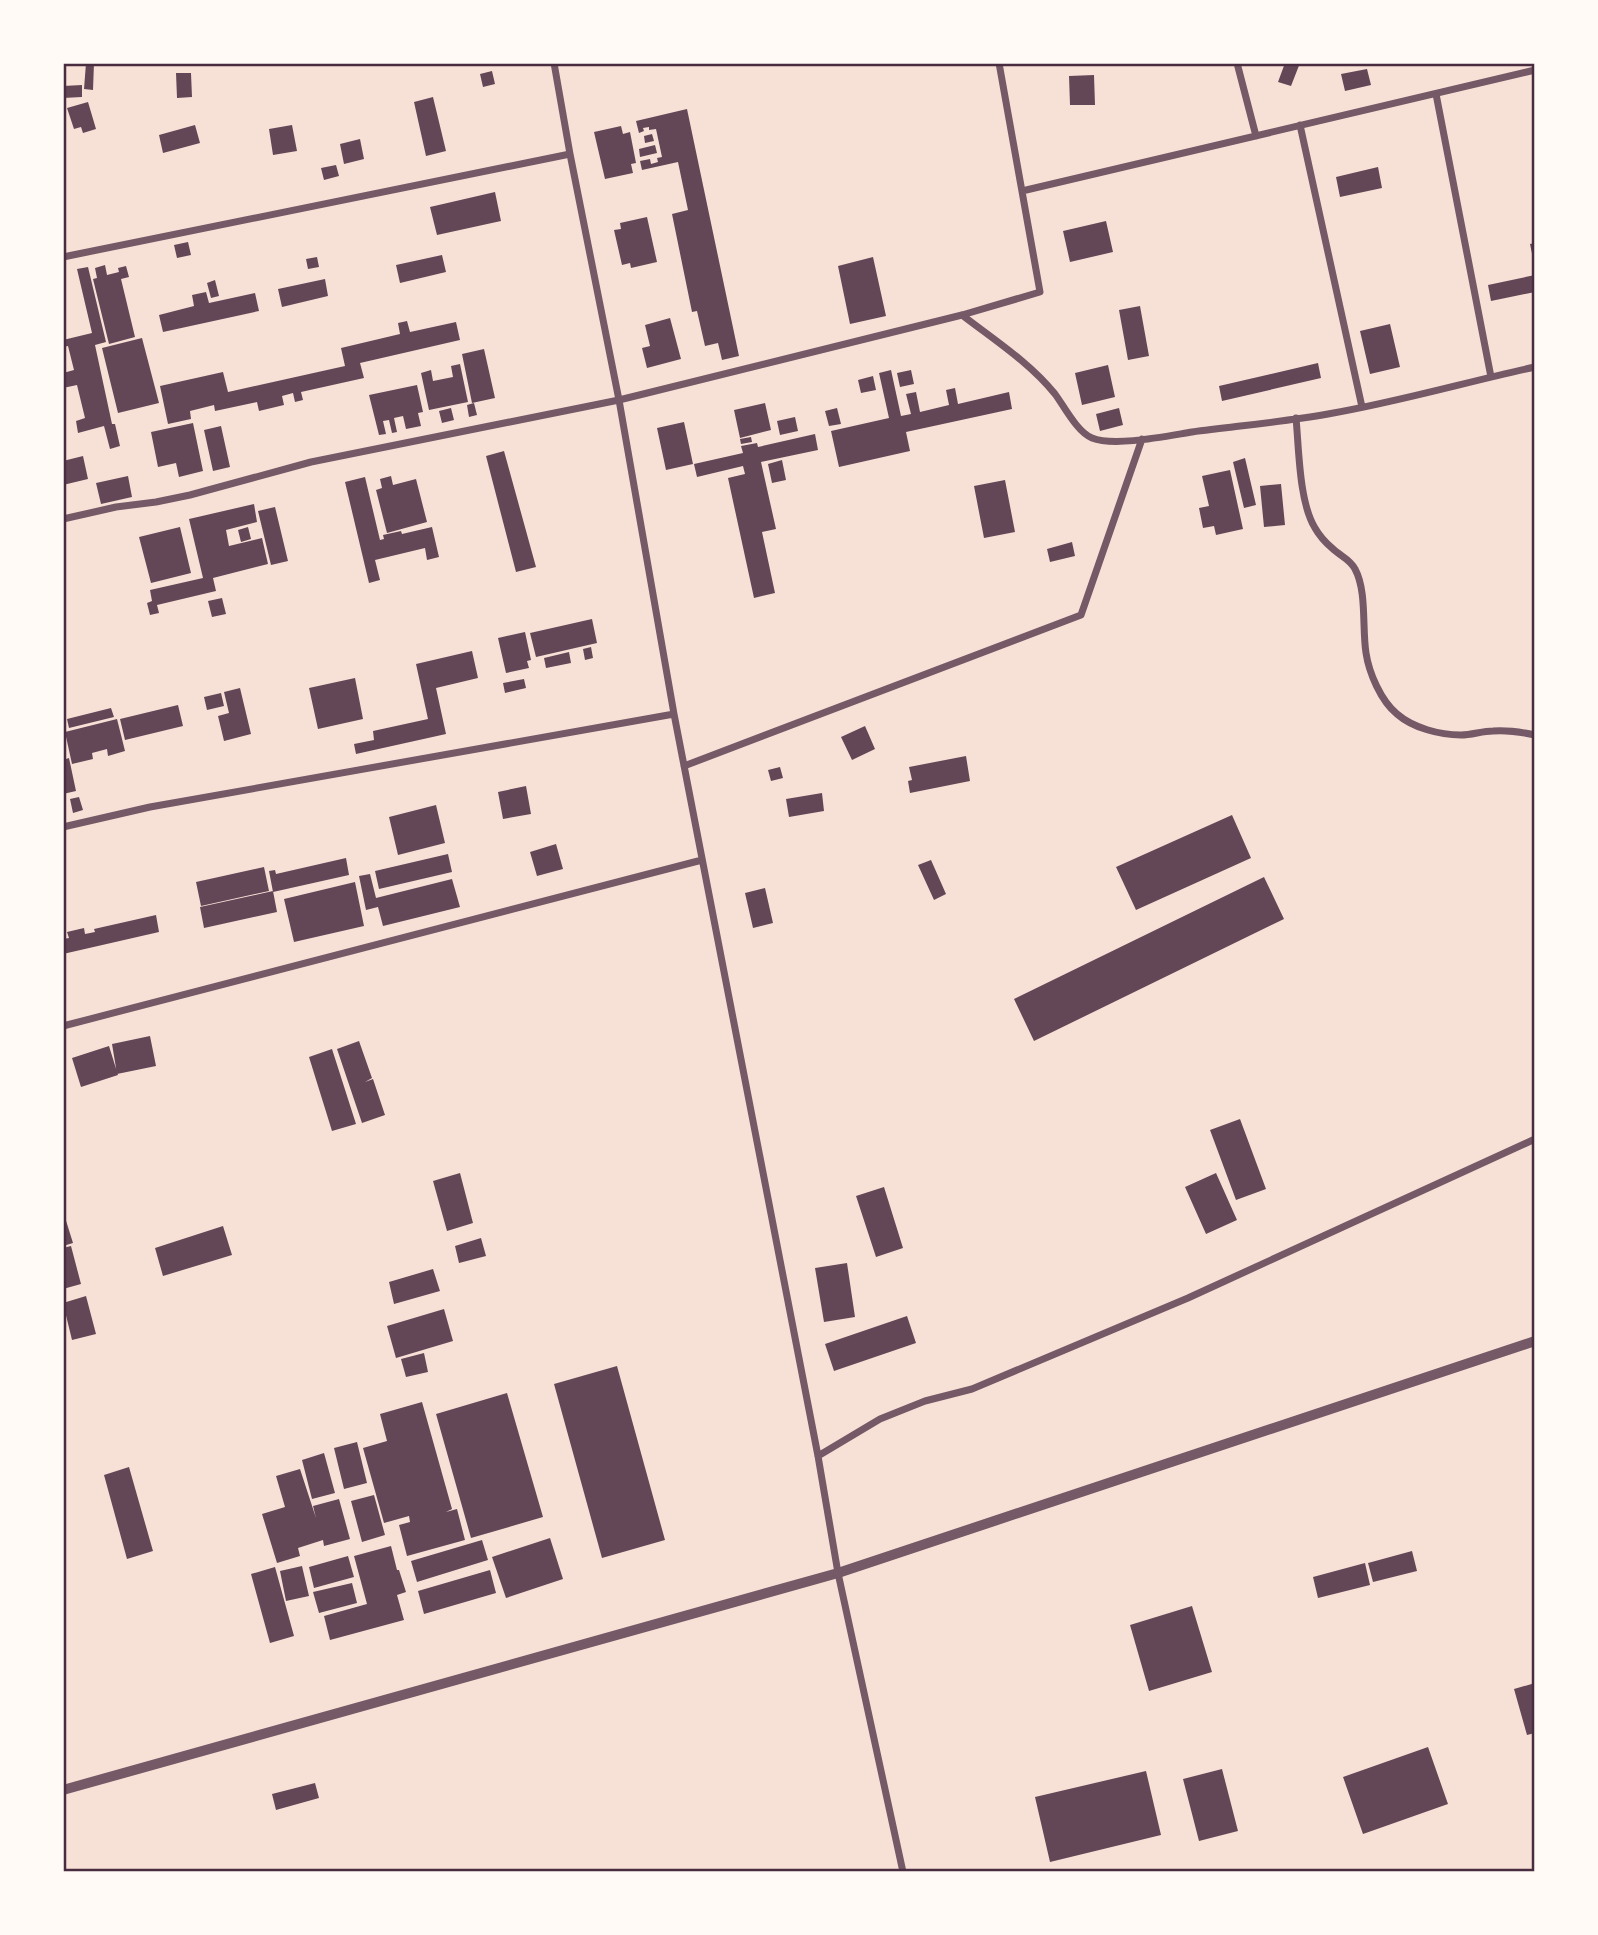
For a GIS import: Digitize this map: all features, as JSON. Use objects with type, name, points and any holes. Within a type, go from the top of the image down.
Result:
[{"type":"street","points":[[554,63],[619,400],[674,714],[818,1456],[838,1573],[904,1872]]},
{"type":"street","points":[[63,519],[190,495],[311,463],[619,400],[962,315],[1040,292],[999,63]]},
{"type":"street","points":[[1237,63],[1256,136]]},
{"type":"street","points":[[1022,191],[1535,70]]},
{"type":"street","points":[[1436,94],[1491,377]]},
{"type":"street","points":[[1300,125],[1362,407]]},
{"type":"street","points":[[63,257],[570,155]]},
{"type":"street","points":[[962,315],[1026,364],[1054,393],[1069,416],[1088,437],[1102,441],[1142,439],[1362,407],[1535,367]]},
{"type":"street","points":[[1296,418],[1302,483],[1308,513],[1315,528],[1356,570],[1362,591],[1366,655],[1371,678],[1396,713],[1434,732],[1462,735],[1492,730],[1535,735]]},
{"type":"street","points":[[684,766],[1081,615],[1142,439]]},
{"type":"street","points":[[63,827],[150,807],[674,714]]},
{"type":"street","points":[[63,1026],[702,860]]},
{"type":"street","points":[[818,1456],[880,1419],[925,1401],[972,1389],[1175,1303],[1535,1139]]},
{"type":"street","points":[[63,1790],[838,1573],[1535,1340]]},
{"type":"building","points":[[86,63],[94,63],[93,90],[84,89]]},
{"type":"building","points":[[1285,63],[1300,63],[1291,86],[1278,82]]},
{"type":"building","points":[[1367,69],[1371,85],[1345,91],[1341,74]]},
{"type":"building","points":[[492,71],[495,84],[483,87],[480,74]]},
{"type":"building","points":[[176,73],[191,73],[192,97],[177,98]]},
{"type":"building","points":[[1094,75],[1095,105],[1070,105],[1069,76]]},
{"type":"building","points":[[82,85],[82,97],[63,98],[63,86]]},
{"type":"building","points":[[433,97],[446,151],[426,156],[414,102]]},
{"type":"building","points":[[88,102],[96,129],[83,133],[81,127],[74,129],[67,108]]},
{"type":"building","points":[[687,109],[739,356],[722,360],[718,343],[705,346],[697,311],[692,312],[672,214],[688,210],[678,162],[642,170],[640,161],[650,159],[651,164],[662,157],[656,129],[643,128],[644,131],[639,133],[636,121]]},
{"type":"building","points":[[195,125],[200,143],[163,153],[159,135]]},
{"type":"building","points":[[292,125],[297,151],[273,155],[269,129]]},
{"type":"building","points":[[621,126],[623,134],[630,132],[636,163],[631,164],[633,173],[605,179],[594,132]]},
{"type":"building","points":[[652,134],[654,141],[645,143],[644,136]]},
{"type":"building","points":[[360,139],[364,159],[344,164],[340,144]]},
{"type":"building","points":[[655,145],[657,153],[640,157],[639,149]]},
{"type":"building","points":[[336,165],[339,176],[324,180],[321,168]]},
{"type":"building","points":[[1378,167],[1382,188],[1340,197],[1336,177]]},
{"type":"building","points":[[495,192],[501,221],[437,235],[430,207]]},
{"type":"building","points":[[647,217],[657,262],[631,268],[630,263],[622,265],[614,230],[621,229],[620,223]]},
{"type":"building","points":[[1106,221],[1113,252],[1070,262],[1063,231]]},
{"type":"building","points":[[188,242],[191,255],[177,258],[174,245]]},
{"type":"building","points":[[1535,243],[1535,263],[1534,263],[1530,244]]},
{"type":"building","points":[[442,255],[446,272],[400,283],[396,265]]},
{"type":"building","points":[[317,257],[319,267],[308,269],[306,259]]},
{"type":"building","points":[[873,257],[886,316],[850,324],[838,266]]},
{"type":"building","points":[[105,265],[107,275],[119,272],[118,268],[126,266],[129,277],[121,279],[135,337],[109,344],[93,279],[97,278],[95,268]]},
{"type":"building","points":[[88,267],[106,342],[95,345],[112,424],[115,424],[120,446],[110,449],[104,426],[78,433],[76,421],[85,418],[77,385],[63,388],[63,373],[74,370],[68,346],[63,347],[63,340],[92,333],[77,269]]},
{"type":"building","points":[[1535,275],[1535,292],[1491,301],[1488,285]]},
{"type":"building","points":[[325,279],[328,296],[282,307],[278,289]]},
{"type":"building","points":[[215,280],[219,296],[211,298],[207,283]]},
{"type":"building","points":[[206,292],[209,303],[255,293],[259,311],[163,332],[159,315],[194,306],[192,295]]},
{"type":"building","points":[[1140,306],[1149,356],[1128,360],[1119,310]]},
{"type":"building","points":[[670,318],[681,359],[647,368],[642,348],[650,346],[645,325]]},
{"type":"building","points":[[407,321],[410,332],[456,322],[460,340],[360,363],[364,378],[301,392],[303,400],[295,402],[293,393],[282,396],[284,405],[259,411],[257,402],[215,411],[214,405],[190,411],[191,419],[168,424],[160,386],[223,372],[228,392],[345,366],[341,348],[400,334],[398,323]]},
{"type":"building","points":[[1390,324],[1400,367],[1370,374],[1360,331]]},
{"type":"building","points":[[142,338],[159,403],[118,413],[102,348]]},
{"type":"building","points":[[484,349],[495,398],[472,403],[462,354]]},
{"type":"building","points":[[1318,363],[1321,378],[1222,401],[1219,386]]},
{"type":"building","points":[[460,364],[468,402],[429,410],[421,373],[431,370],[433,381],[453,377],[451,366]]},
{"type":"building","points":[[1108,365],[1115,397],[1082,405],[1075,373]]},
{"type":"building","points":[[891,370],[901,416],[911,414],[906,394],[916,392],[920,412],[949,405],[946,390],[955,388],[958,404],[1009,392],[1012,409],[906,432],[910,451],[839,467],[831,431],[889,418],[879,373]]},
{"type":"building","points":[[911,370],[914,384],[900,387],[897,373]]},
{"type":"building","points":[[873,376],[876,390],[861,393],[858,380]]},
{"type":"building","points":[[417,385],[423,412],[418,413],[421,426],[406,429],[403,416],[394,418],[397,432],[392,433],[389,420],[383,421],[386,434],[379,435],[369,395]]},
{"type":"building","points":[[474,403],[477,415],[469,417],[467,405]]},
{"type":"building","points":[[765,403],[771,430],[740,438],[734,410]]},
{"type":"building","points":[[451,408],[454,420],[442,423],[439,411]]},
{"type":"building","points":[[837,408],[841,424],[829,426],[825,411]]},
{"type":"building","points":[[1119,408],[1123,425],[1100,431],[1096,414]]},
{"type":"building","points":[[795,417],[798,431],[780,435],[777,421]]},
{"type":"building","points":[[684,422],[693,464],[666,470],[657,428]]},
{"type":"building","points":[[193,423],[203,471],[179,477],[176,463],[158,467],[151,432]]},
{"type":"building","points":[[221,426],[230,467],[213,471],[204,430]]},
{"type":"building","points":[[815,434],[818,450],[761,462],[776,529],[762,532],[775,593],[754,598],[728,478],[745,474],[743,466],[697,477],[694,464],[743,453],[741,446],[757,443],[758,447]]},
{"type":"building","points":[[751,437],[752,442],[741,444],[740,439]]},
{"type":"building","points":[[504,451],[536,567],[516,572],[486,456]]},
{"type":"building","points":[[83,456],[88,479],[63,485],[63,461]]},
{"type":"building","points":[[1245,458],[1256,505],[1244,508],[1233,462]]},
{"type":"building","points":[[782,460],[786,480],[772,483],[768,464]]},
{"type":"building","points":[[1230,470],[1243,529],[1216,535],[1214,526],[1203,528],[1199,508],[1209,506],[1202,476]]},
{"type":"building","points":[[128,476],[132,497],[101,504],[96,483]]},
{"type":"building","points":[[391,476],[393,485],[416,479],[427,522],[387,533],[376,490],[382,488],[380,479]]},
{"type":"building","points":[[365,477],[380,540],[384,539],[383,535],[432,527],[439,557],[427,560],[425,548],[375,560],[380,580],[369,583],[345,482]]},
{"type":"building","points":[[1005,480],[1015,532],[984,538],[974,486]]},
{"type":"building","points":[[1281,484],[1285,525],[1264,527],[1260,486]]},
{"type":"building","points":[[254,504],[257,522],[226,530],[229,546],[262,538],[268,564],[213,578],[216,591],[157,605],[159,613],[150,615],[147,603],[152,601],[150,590],[203,578],[189,519]]},
{"type":"building","points":[[275,507],[288,561],[271,565],[258,511]]},
{"type":"building","points":[[180,527],[191,573],[151,583],[139,537]]},
{"type":"building","points":[[248,527],[251,539],[241,542],[238,530]]},
{"type":"building","points":[[1072,542],[1075,556],[1050,562],[1047,549]]},
{"type":"building","points":[[222,598],[226,614],[212,617],[208,601]]},
{"type":"building","points":[[592,619],[597,643],[536,657],[530,633]]},
{"type":"building","points":[[525,632],[531,660],[527,661],[529,668],[506,673],[498,638]]},
{"type":"building","points":[[591,647],[593,658],[585,660],[583,649]]},
{"type":"building","points":[[472,651],[478,678],[436,688],[446,734],[356,754],[354,744],[374,740],[373,731],[428,719],[416,664]]},
{"type":"building","points":[[569,652],[571,663],[546,668],[544,658]]},
{"type":"building","points":[[355,678],[363,719],[318,729],[309,688]]},
{"type":"building","points":[[524,679],[526,688],[505,693],[503,683]]},
{"type":"building","points":[[240,688],[251,734],[224,741],[218,716],[229,713],[224,692]]},
{"type":"building","points":[[221,693],[224,706],[207,710],[204,697]]},
{"type":"building","points":[[178,705],[183,726],[125,740],[120,719]]},
{"type":"building","points":[[111,708],[114,717],[69,728],[67,719]]},
{"type":"building","points":[[117,719],[125,751],[108,756],[107,749],[92,753],[93,759],[72,764],[65,732]]},
{"type":"building","points":[[865,726],[875,749],[852,760],[841,737]]},
{"type":"building","points":[[966,756],[970,781],[910,793],[908,781],[912,780],[909,767]]},
{"type":"building","points":[[69,758],[76,791],[63,794],[63,760]]},
{"type":"building","points":[[780,767],[783,778],[771,781],[768,770]]},
{"type":"building","points":[[526,786],[531,814],[503,819],[498,792]]},
{"type":"building","points":[[822,793],[824,811],[789,817],[786,799]]},
{"type":"building","points":[[79,797],[83,810],[73,813],[70,799]]},
{"type":"building","points":[[436,805],[445,843],[398,855],[389,817]]},
{"type":"building","points":[[1232,815],[1251,858],[1136,910],[1116,867]]},
{"type":"building","points":[[556,844],[563,869],[537,876],[530,852]]},
{"type":"building","points":[[448,854],[452,872],[379,889],[375,871]]},
{"type":"building","points":[[346,858],[349,875],[273,892],[269,871],[275,870],[276,874]]},
{"type":"building","points":[[931,860],[946,894],[934,900],[918,865]]},
{"type":"building","points":[[264,867],[269,891],[201,906],[196,882]]},
{"type":"building","points":[[370,874],[376,898],[452,879],[460,907],[383,926],[378,907],[366,910],[359,876]]},
{"type":"building","points":[[1264,877],[1284,919],[1034,1041],[1014,999]]},
{"type":"building","points":[[355,882],[364,926],[294,942],[284,899]]},
{"type":"building","points":[[765,888],[773,923],[753,928],[745,893]]},
{"type":"building","points":[[273,891],[277,912],[204,928],[200,907]]},
{"type":"building","points":[[156,915],[159,932],[63,954],[63,939],[69,938],[67,932],[84,928],[85,934],[95,932],[94,929]]},
{"type":"building","points":[[150,1036],[156,1066],[117,1074],[112,1044]]},
{"type":"building","points":[[359,1041],[372,1078],[365,1082],[373,1079],[385,1115],[362,1123],[337,1049]]},
{"type":"building","points":[[109,1046],[118,1075],[81,1087],[72,1058]]},
{"type":"building","points":[[332,1049],[356,1124],[332,1131],[309,1057]]},
{"type":"building","points":[[1240,1119],[1266,1189],[1236,1200],[1210,1130]]},
{"type":"building","points":[[460,1173],[473,1223],[447,1231],[433,1181]]},
{"type":"building","points":[[1216,1173],[1237,1220],[1206,1234],[1185,1187]]},
{"type":"building","points":[[884,1187],[903,1248],[876,1257],[856,1196]]},
{"type":"building","points":[[63,1211],[73,1243],[63,1246]]},
{"type":"building","points":[[223,1226],[232,1255],[163,1276],[155,1248]]},
{"type":"building","points":[[481,1238],[486,1256],[459,1263],[455,1246]]},
{"type":"building","points":[[71,1246],[81,1284],[63,1289],[63,1248]]},
{"type":"building","points":[[847,1263],[855,1317],[824,1322],[815,1268]]},
{"type":"building","points":[[433,1269],[440,1291],[394,1304],[389,1282]]},
{"type":"building","points":[[86,1296],[96,1334],[72,1340],[63,1303]]},
{"type":"building","points":[[444,1309],[453,1341],[396,1358],[387,1326]]},
{"type":"building","points":[[907,1316],[916,1343],[834,1371],[825,1344]]},
{"type":"building","points":[[424,1353],[428,1372],[406,1377],[401,1359]]},
{"type":"building","points":[[617,1366],[665,1540],[602,1558],[554,1384]]},
{"type":"building","points":[[507,1393],[543,1517],[471,1538],[436,1414]]},
{"type":"building","points":[[422,1402],[452,1509],[446,1512],[457,1509],[465,1540],[407,1556],[399,1525],[410,1522],[409,1516],[384,1523],[363,1448],[387,1441],[380,1414]]},
{"type":"building","points":[[357,1442],[367,1483],[344,1489],[334,1448]]},
{"type":"building","points":[[324,1453],[335,1493],[312,1499],[302,1460]]},
{"type":"building","points":[[129,1467],[153,1551],[127,1559],[104,1475]]},
{"type":"building","points":[[300,1469],[316,1518],[313,1506],[339,1499],[350,1539],[324,1546],[323,1540],[298,1548],[300,1556],[277,1563],[262,1514],[285,1507],[276,1476]]},
{"type":"building","points":[[374,1495],[385,1535],[362,1542],[351,1501]]},
{"type":"building","points":[[550,1538],[563,1579],[506,1598],[492,1557]]},
{"type":"building","points":[[482,1540],[488,1560],[417,1582],[411,1561]]},
{"type":"building","points":[[391,1546],[406,1592],[397,1595],[404,1620],[330,1640],[324,1616],[367,1604],[354,1556]]},
{"type":"building","points":[[1412,1551],[1417,1571],[1373,1582],[1368,1563]]},
{"type":"building","points":[[348,1556],[354,1577],[314,1588],[309,1567]]},
{"type":"building","points":[[1365,1563],[1370,1585],[1318,1598],[1313,1577]]},
{"type":"building","points":[[302,1566],[309,1596],[286,1601],[280,1571]]},
{"type":"building","points":[[275,1567],[294,1636],[270,1643],[251,1574]]},
{"type":"building","points":[[490,1570],[496,1593],[424,1614],[418,1591]]},
{"type":"building","points":[[352,1583],[357,1603],[319,1613],[313,1592]]},
{"type":"building","points":[[1192,1606],[1212,1672],[1149,1691],[1130,1625]]},
{"type":"building","points":[[1535,1683],[1535,1733],[1527,1735],[1514,1689]]},
{"type":"building","points":[[1428,1747],[1448,1804],[1363,1834],[1343,1777]]},
{"type":"building","points":[[1222,1769],[1238,1831],[1199,1841],[1183,1779]]},
{"type":"building","points":[[1146,1771],[1161,1835],[1050,1862],[1035,1797]]},
{"type":"building","points":[[315,1783],[319,1798],[276,1810],[272,1794]]}]
